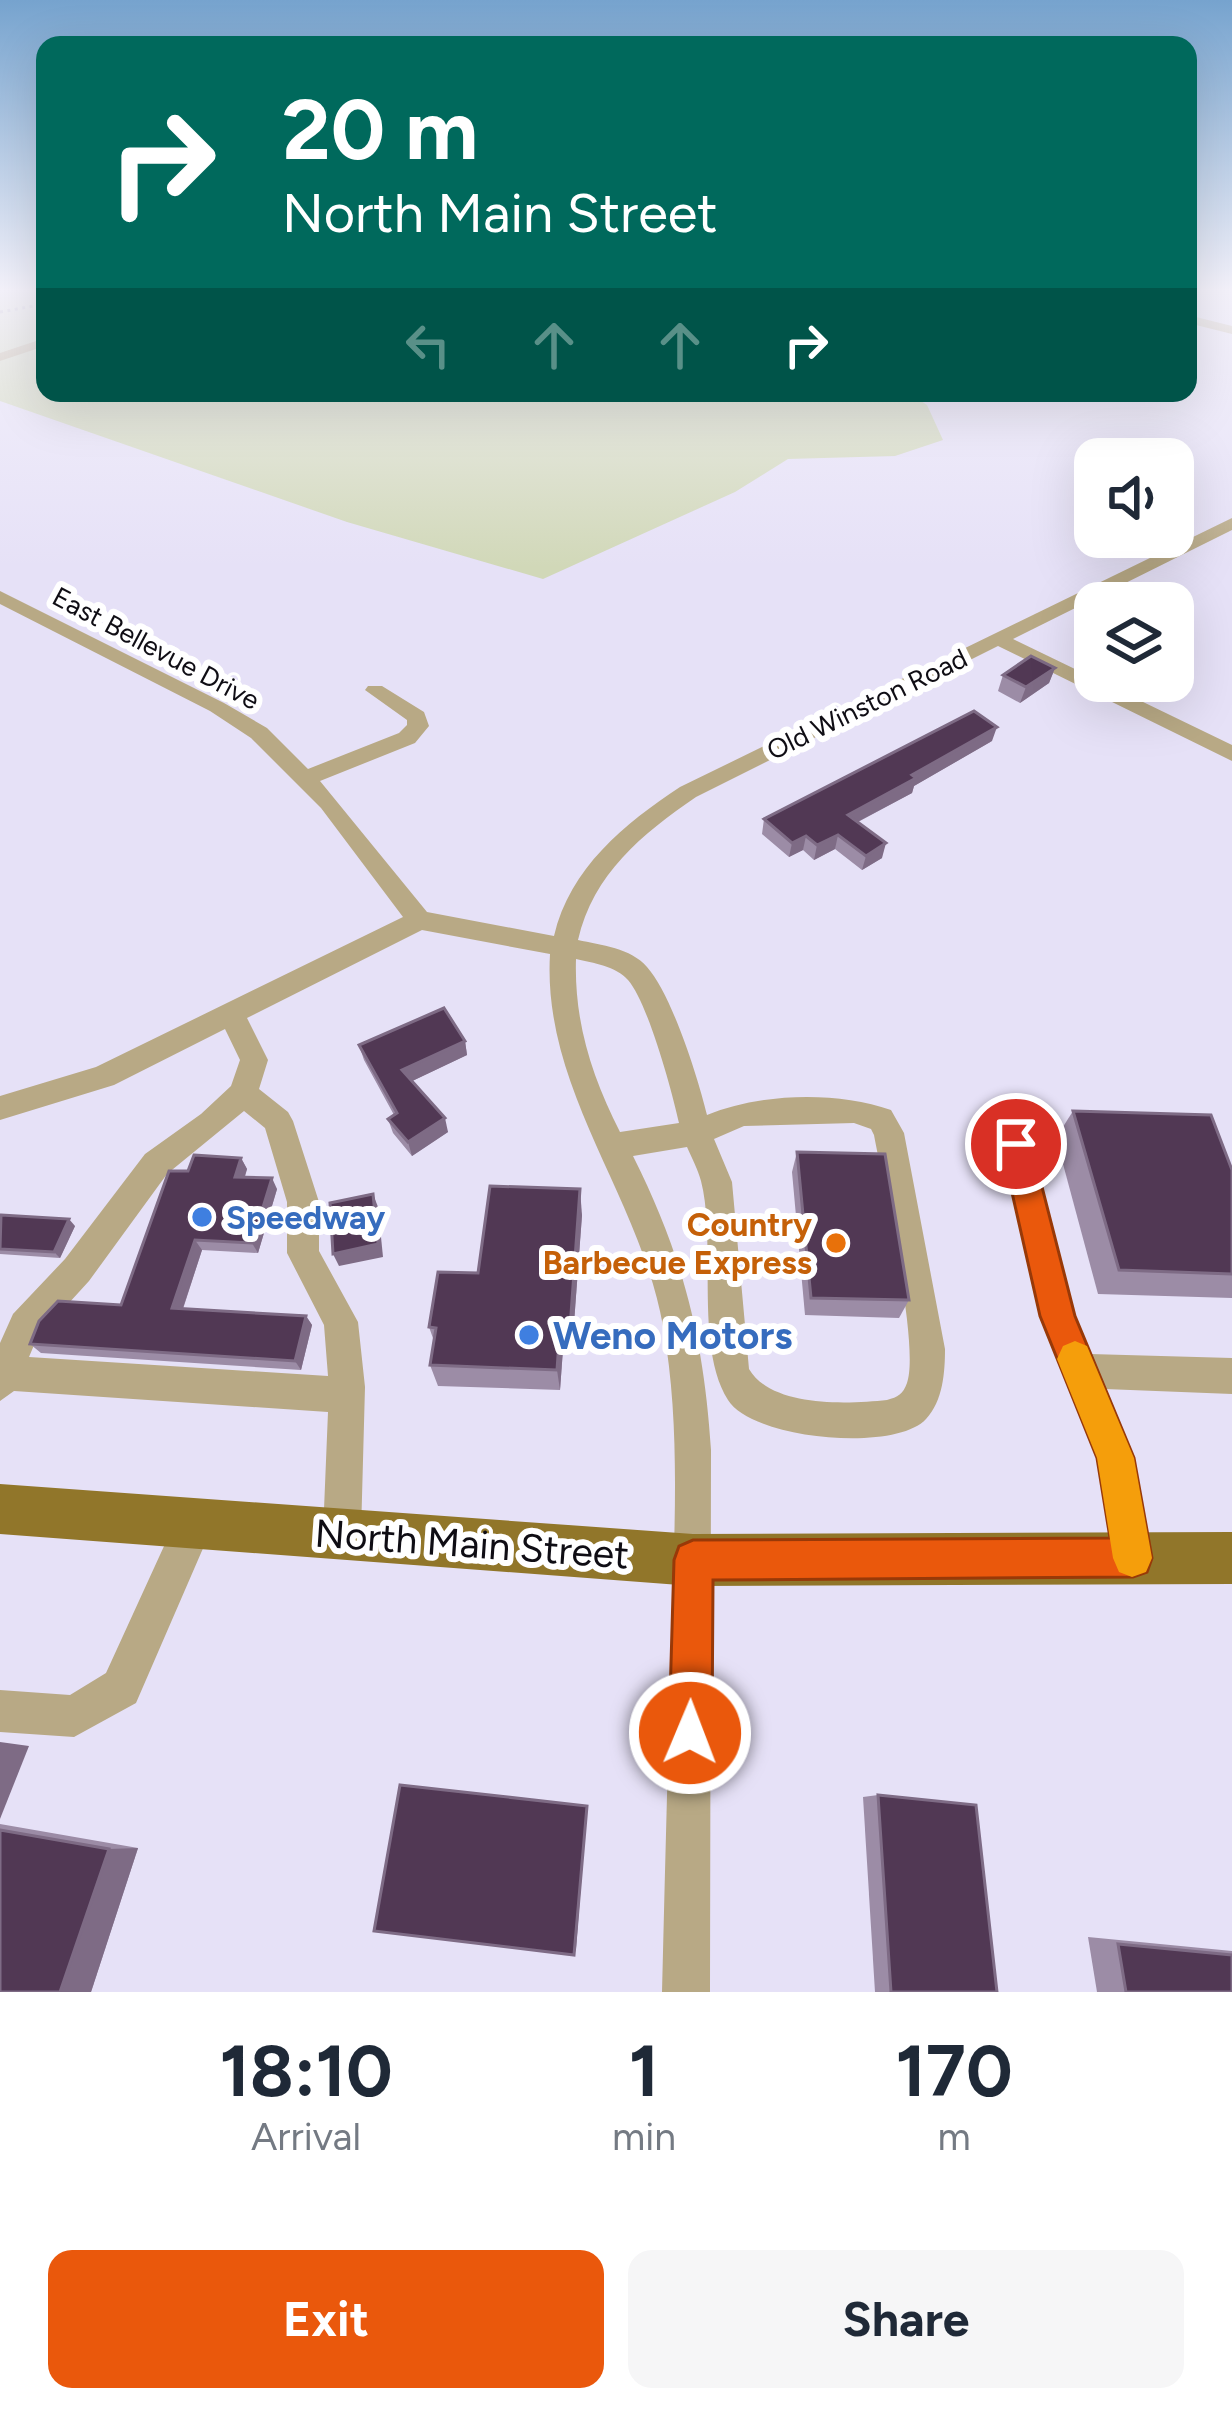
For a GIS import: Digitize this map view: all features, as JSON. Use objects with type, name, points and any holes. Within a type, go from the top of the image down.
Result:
[{"type":"main road","name":"North Main Street","points":[[0,1509],[693,1560],[1232,1558]]},
{"type":"street","name":"Old Winston Road","points":[[686,1992],[697,1475],[675,1302],[638,1193],[589,1093],[562,1006],[563,949],[581,896],[605,855],[638,823],[688,792],[1232,524]]},
{"type":"street","name":"East Bellevue Drive","points":[[0,598],[217,707],[259,733],[307,778],[418,920]]},
{"type":"street","points":[[998,639],[1232,754]]},
{"type":"street","points":[[307,778],[407,738],[418,726],[417,717],[375,690]]},
{"type":"street","points":[[0,1108],[104,1076],[418,920],[609,956],[637,971],[683,1074],[696,1133],[717,1182],[732,1369],[741,1391],[754,1401],[791,1414],[900,1416],[915,1405],[928,1376],[928,1349],[889,1133],[880,1119],[854,1111],[742,1114],[696,1133],[615,1146]]},
{"type":"street","points":[[231,1014],[254,1060],[243,1093],[212,1123],[156,1164],[76,1270],[25,1326],[2,1378],[347,1395]]},
{"type":"street","points":[[243,1093],[278,1121],[303,1202],[303,1253],[341,1322],[347,1395],[342,1534]]},
{"type":"street","points":[[1016,1144],[1058,1316],[1116,1458],[1133,1558]]},
{"type":"street","points":[[1080,1371],[1232,1376]]},
{"type":"street","points":[[0,1711],[74,1716],[121,1688],[195,1523]]},
{"type":"green space","points":[[0,382],[36,382],[36,402],[922,402],[943,440],[895,456],[788,459],[735,492],[543,579],[347,522],[0,401]]},
{"type":"building","points":[[1031,656],[1055,668],[1026,687],[1003,675]]},
{"type":"building","points":[[974,711],[997,727],[848,815],[886,843],[866,856],[838,835],[817,845],[806,836],[792,843],[764,819]]},
{"type":"building","points":[[444,1008],[465,1041],[402,1070],[445,1118],[408,1142],[388,1119],[397,1113],[359,1045]]},
{"type":"building","points":[[1073,1111],[1211,1115],[1232,1170],[1232,1274],[1119,1270]]},
{"type":"building","points":[[797,1152],[885,1154],[909,1300],[811,1298]]},
{"type":"building","points":[[194,1155],[241,1158],[235,1177],[272,1178],[252,1243],[195,1240],[172,1308],[306,1316],[295,1361],[30,1344],[39,1321],[58,1301],[121,1305],[169,1171],[188,1171]]},
{"type":"building","points":[[490,1186],[580,1189],[570,1328],[560,1327],[557,1370],[430,1365],[436,1328],[429,1327],[438,1272],[478,1273]]},
{"type":"building","points":[[373,1194],[378,1244],[333,1254],[330,1203]]},
{"type":"building","points":[[1,1215],[69,1219],[54,1252],[0,1249]]},
{"type":"building","points":[[400,1785],[587,1806],[574,1955],[374,1931]]},
{"type":"building","points":[[878,1795],[976,1805],[997,1992],[891,1992]]},
{"type":"building","points":[[0,1830],[109,1849],[60,1992],[0,1992]]},
{"type":"building","points":[[1118,1944],[1232,1955],[1232,1992],[1126,1992]]},
{"type":"slow traffic","points":[[1075,1359],[1116,1458],[1132,1558]]},
{"type":"place","name":"Speedway","points":[[202,1217]]},
{"type":"place","name":"Country Barbecue Express","points":[[836,1243]]},
{"type":"place","name":"Weno Motors","points":[[529,1335]]},
{"type":"route","points":[[690,1733],[693,1560],[1133,1558],[1116,1458],[1058,1316],[1016,1144]]}]
